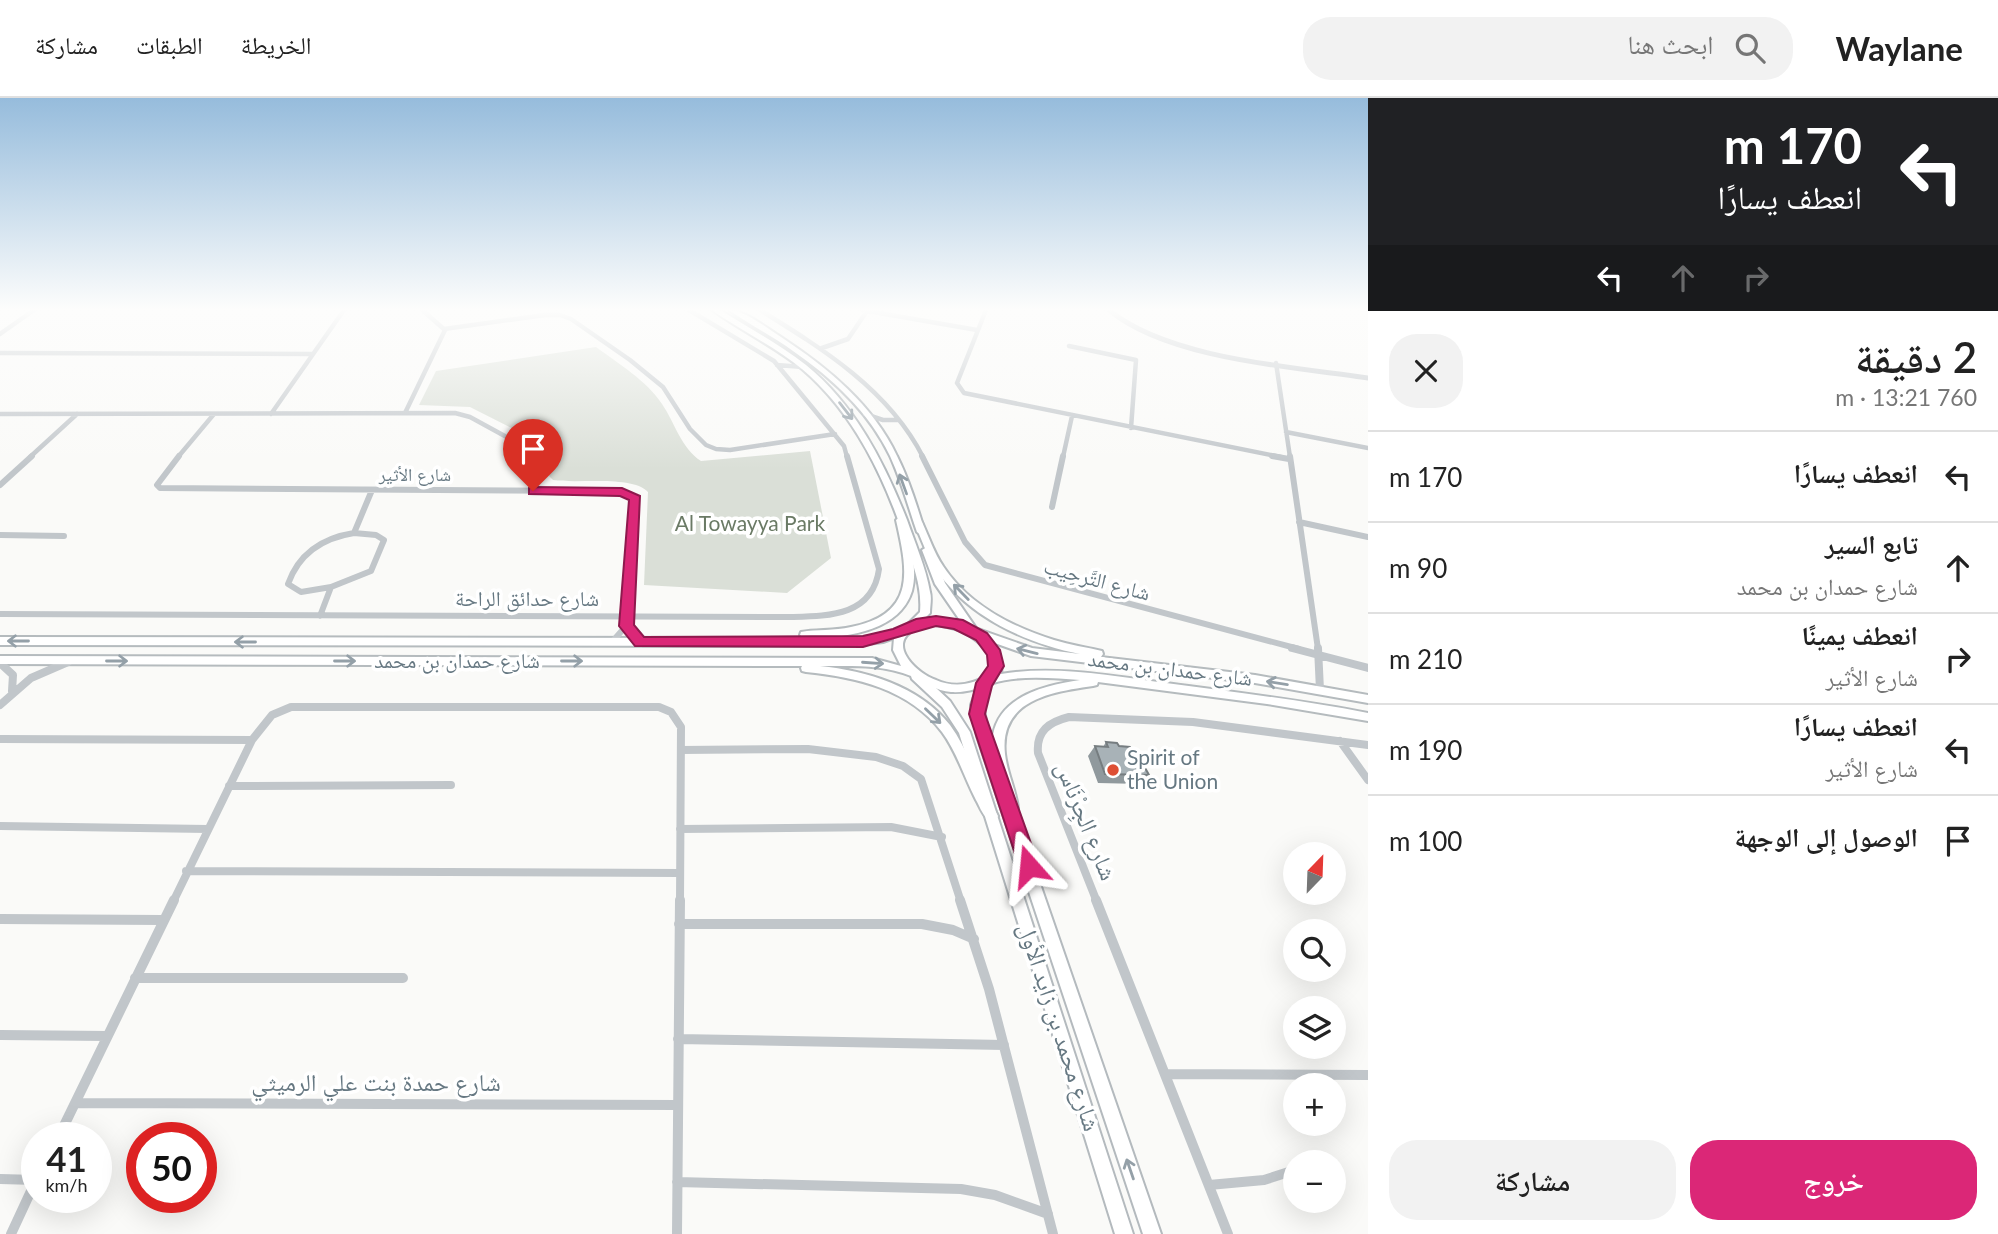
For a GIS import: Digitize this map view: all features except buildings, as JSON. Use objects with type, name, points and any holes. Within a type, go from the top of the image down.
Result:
[{"type":"main road","points":[[798,363],[838,401],[862,433],[881,468],[926,593],[925,613],[900,637],[898,649],[902,661],[914,675],[940,687],[965,689],[987,682],[996,666],[995,654],[987,642],[973,631],[940,584],[897,465],[880,431],[849,394],[812,363]]},
{"type":"main road","points":[[734,642],[772,636],[838,633],[873,624],[886,617],[905,597],[908,588],[905,541],[900,520]]},
{"type":"main road","points":[[918,522],[941,569],[965,597],[998,620],[1065,647],[1183,670]]},
{"type":"main road","points":[[910,627],[929,621],[943,621],[973,631]]},
{"type":"main road","name":"شارع حمدان بن محمد","points":[[0,641],[863,642],[883,638],[910,627]]},
{"type":"main road","name":"شارع حمدان بن محمد","points":[[973,631],[1031,652],[1183,670],[1368,699]]},
{"type":"main road","name":"شارع حمدان بن محمد","points":[[0,662],[873,662],[914,675]]},
{"type":"main road","points":[[730,662],[845,672],[880,682],[905,694],[929,711],[949,733],[979,797],[992,816]]},
{"type":"main road","name":"شارع حمدان بن محمد","points":[[987,682],[1038,673],[1260,699],[1368,717]]},
{"type":"main road","name":"شارع محمد بن زايد الأول","points":[[914,675],[946,704],[964,732],[1124,1234]]},
{"type":"main road","points":[[1012,817],[1012,798],[998,745],[999,734],[1010,714],[1025,699],[1039,691],[1112,680]]},
{"type":"main road","name":"شارع محمد بن زايد الأول","points":[[987,682],[977,714],[1152,1234]]},
{"type":"street","points":[[271,414],[306,363]]},
{"type":"street","points":[[405,413],[428,363]]},
{"type":"street","points":[[631,363],[663,387],[697,440],[713,449],[730,450],[835,434]]},
{"type":"street","name":"شارع التَّرحِيب","points":[[842,363],[860,376],[894,420],[909,433],[933,472],[970,552],[989,567],[1368,668]]},
{"type":"street","points":[[965,363],[957,383],[960,390],[978,397],[1289,459]]},
{"type":"street","points":[[1131,428],[1136,363]]},
{"type":"street","points":[[1276,363],[1368,378]]},
{"type":"street","points":[[1276,363],[1319,655],[1320,690]]},
{"type":"street","name":"شارع حدائق الراحة","points":[[778,364],[803,367]]},
{"type":"street","name":"شارع حدائق الراحة","points":[[0,614],[812,617],[841,614],[861,605],[877,583],[879,569],[848,455],[835,434],[778,364]]},
{"type":"street","points":[[0,414],[405,413],[466,416],[536,453],[541,461],[533,491]]},
{"type":"street","points":[[0,485],[78,414]]},
{"type":"street","name":"شارع الأثير","points":[[214,414],[159,480],[157,485],[160,488],[622,492],[635,498],[626,626]]},
{"type":"street","points":[[865,414],[894,420]]},
{"type":"street","points":[[1052,507],[1072,416]]},
{"type":"street","points":[[880,431],[894,420]]},
{"type":"street","points":[[1286,432],[1368,448]]},
{"type":"street","points":[[354,533],[372,490]]},
{"type":"street","points":[[1299,522],[1368,537]]},
{"type":"street","points":[[354,533],[376,535],[384,540],[371,571],[331,587],[302,592],[288,584],[292,570],[311,548],[336,535],[354,533]]},
{"type":"street","points":[[0,536],[64,536]]},
{"type":"street","points":[[320,615],[331,587]]},
{"type":"street","points":[[611,642],[626,626],[640,643]]},
{"type":"street","points":[[0,705],[12,691],[37,673],[76,661]]},
{"type":"street","points":[[0,662],[13,675],[12,691]]},
{"type":"street","points":[[66,1122],[186,871],[252,740],[266,719],[291,707],[652,706],[666,709],[676,716],[681,727],[677,1234]]},
{"type":"street","name":"شارع الجِرْنَاس","points":[[1228,1234],[1038,753],[1038,736],[1048,724],[1069,718],[1193,722],[1368,745]]},
{"type":"street","points":[[0,739],[252,740]]},
{"type":"street","points":[[1340,741],[1368,780]]},
{"type":"street","points":[[681,750],[843,750],[894,761],[909,768],[921,779],[974,939],[1053,1234]]},
{"type":"street","points":[[229,786],[451,785]]},
{"type":"street","points":[[0,826],[208,829]]},
{"type":"street","points":[[680,829],[891,827],[942,837]]},
{"type":"street","points":[[186,871],[680,873]]},
{"type":"street","points":[[0,919],[162,920]]},
{"type":"street","points":[[679,924],[922,924],[974,939]]},
{"type":"street","points":[[135,978],[403,978]]},
{"type":"street","points":[[0,1035],[107,1036]]},
{"type":"street","points":[[678,1039],[1004,1045]]},
{"type":"street","points":[[1166,1074],[1368,1075]]},
{"type":"street","name":"شارع حمدة بنت علي الرميثي","points":[[75,1104],[678,1105]]},
{"type":"street","points":[[1209,1185],[1283,1177]]},
{"type":"street","points":[[0,1179],[21,1179]]},
{"type":"street","points":[[677,1182],[961,1189],[995,1195],[1048,1214]]},
{"type":"street","points":[[11,1234],[21,1212]]},
{"type":"green space","name":"Al Towayya Park","points":[[489,363],[618,363],[656,395],[688,449],[701,461],[810,451],[831,558],[787,593],[644,585],[648,492],[640,487],[617,482],[553,480],[549,476],[555,450],[470,407],[419,405],[436,371]]},
{"type":"place","name":"Spirit of the Union","points":[[1113,770]]},
{"type":"route","points":[[533,491],[622,492],[635,498],[626,626],[640,643],[863,642],[897,634],[916,624],[929,621],[958,624],[981,636],[995,654],[996,666],[995,672],[984,683],[977,714],[1029,866]]}]
